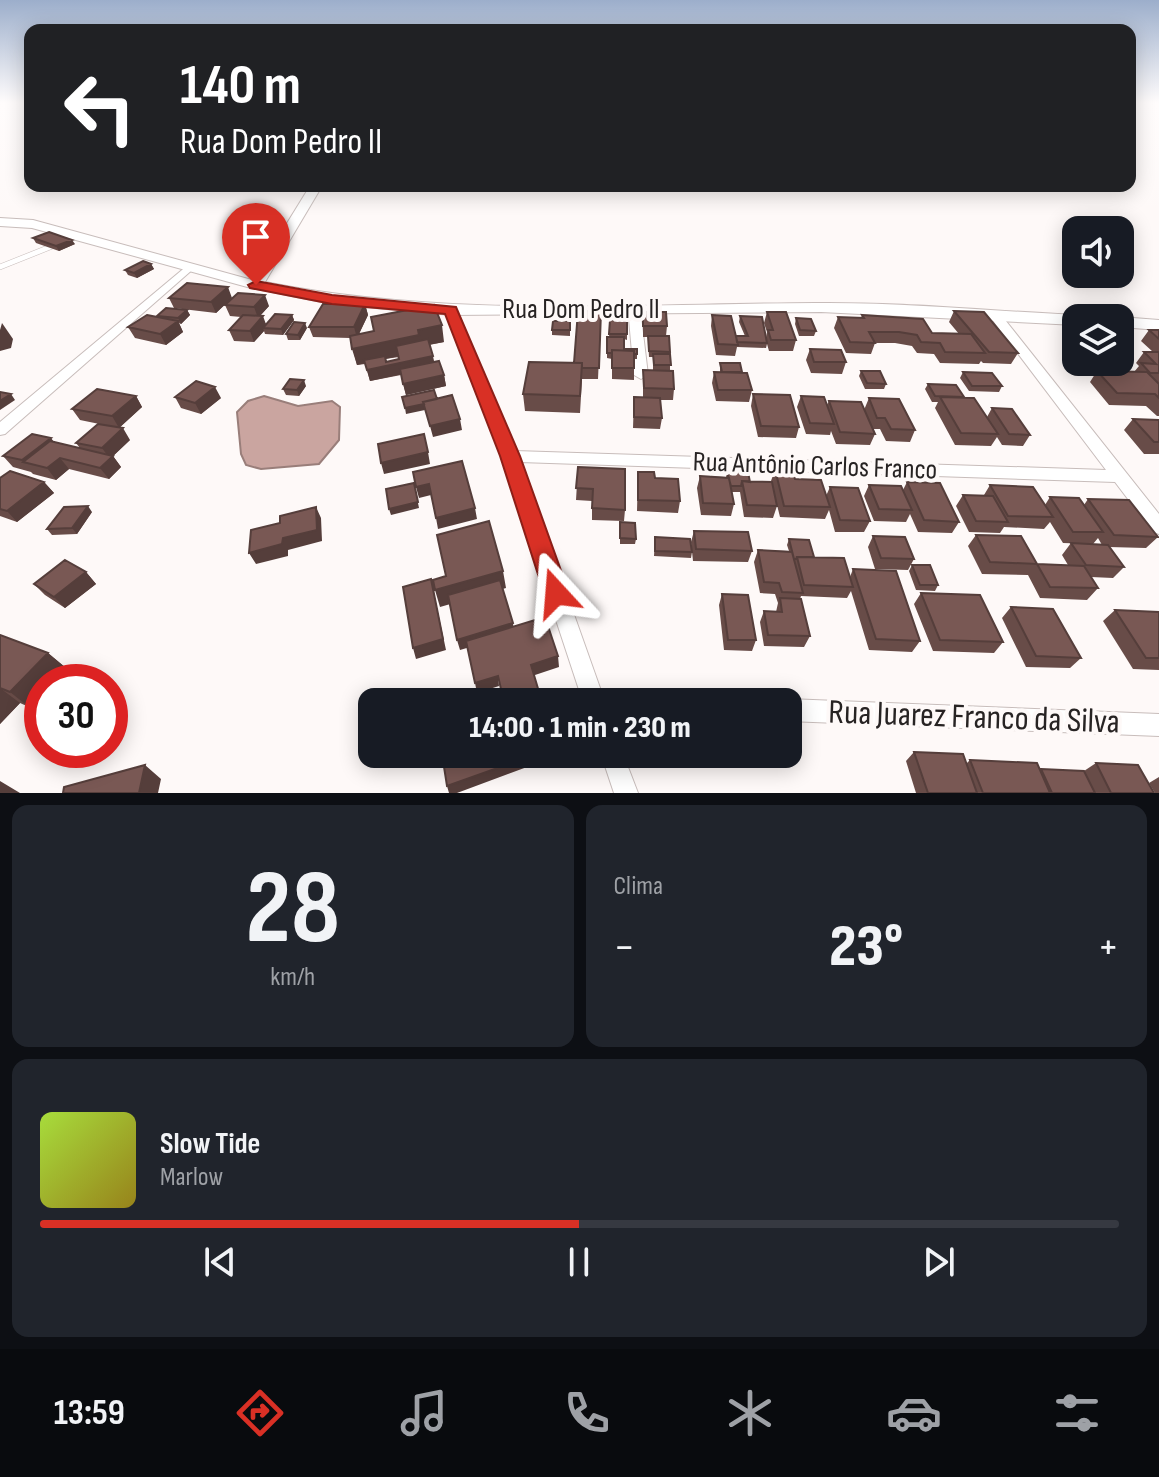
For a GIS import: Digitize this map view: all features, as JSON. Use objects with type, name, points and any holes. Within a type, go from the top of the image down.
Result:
[{"type":"street","points":[[256,285],[312,192]]},
{"type":"street","name":"Rua Dom Pedro II","points":[[0,222],[33,224],[188,268],[332,300],[451,310],[821,307],[1062,319]]},
{"type":"street","points":[[0,430],[188,268]]},
{"type":"street","points":[[634,308],[641,375]]},
{"type":"street","points":[[451,310],[510,456],[589,688]]},
{"type":"street","points":[[994,314],[1159,527]]},
{"type":"street","points":[[1134,323],[1159,325]]},
{"type":"street","name":"Rua Antônio Carlos Franco","points":[[510,456],[1120,476]]},
{"type":"street","name":"Rua Juarez Franco da Silva","points":[[802,711],[1159,725]]},
{"type":"street","points":[[617,768],[626,793]]},
{"type":"lane","points":[[0,267],[79,235]]},
{"type":"shaded area","points":[[264,396],[298,406],[332,401],[340,407],[339,440],[319,464],[261,469],[246,465],[241,454],[237,412],[248,401]]},
{"type":"building","points":[[49,232],[72,240],[56,246],[33,238]]},
{"type":"building","points":[[143,261],[151,264],[134,273],[125,270]]},
{"type":"building","points":[[187,283],[228,287],[211,302],[169,298]]},
{"type":"building","points":[[238,293],[265,295],[254,307],[225,305]]},
{"type":"building","points":[[323,304],[365,304],[354,327],[309,327]]},
{"type":"building","points":[[434,305],[442,325],[418,330],[419,335],[352,349],[350,336],[374,331],[371,317]]},
{"type":"building","points":[[166,308],[187,310],[178,318],[157,316]]},
{"type":"building","points":[[578,311],[601,311],[599,368],[582,368],[582,363],[574,363]]},
{"type":"building","points":[[954,311],[984,312],[1018,353],[989,352]]},
{"type":"building","points":[[643,312],[666,312],[667,326],[643,326]]},
{"type":"building","points":[[767,312],[786,312],[796,340],[771,340],[768,330],[773,330]]},
{"type":"building","points":[[275,314],[292,315],[281,329],[263,328]]},
{"type":"building","points":[[147,315],[178,321],[160,334],[128,327]]},
{"type":"building","points":[[243,315],[263,316],[250,331],[229,330]]},
{"type":"building","points":[[712,315],[731,316],[738,345],[718,344]]},
{"type":"building","points":[[862,315],[923,319],[932,333],[971,334],[985,353],[945,352],[940,343],[921,342],[917,335],[899,332],[869,332],[875,343],[850,342],[838,317],[864,318]]},
{"type":"building","points":[[740,316],[762,317],[767,343],[737,342],[736,336],[748,336]]},
{"type":"building","points":[[796,318],[811,319],[816,331],[800,330]]},
{"type":"building","points":[[610,320],[627,321],[627,334],[609,334]]},
{"type":"building","points":[[553,321],[570,321],[570,330],[552,330]]},
{"type":"building","points":[[294,322],[305,323],[298,335],[286,334]]},
{"type":"building","points":[[1149,330],[1159,330],[1159,339]]},
{"type":"building","points":[[648,336],[669,336],[670,352],[649,351]]},
{"type":"building","points":[[607,337],[624,337],[624,349],[637,349],[637,354],[634,351],[612,350],[612,353],[607,353]]},
{"type":"building","points":[[428,339],[433,356],[367,370],[364,360],[385,356],[386,362],[399,359],[396,346]]},
{"type":"building","points":[[810,349],[841,350],[846,362],[814,362]]},
{"type":"building","points":[[612,350],[634,351],[634,368],[612,368]]},
{"type":"building","points":[[1144,352],[1159,352],[1159,373],[1150,373],[1141,363],[1156,364]]},
{"type":"building","points":[[653,354],[670,354],[671,365],[654,365]]},
{"type":"building","points":[[439,361],[444,375],[403,384],[400,369]]},
{"type":"building","points":[[529,362],[582,363],[580,396],[523,394]]},
{"type":"building","points":[[720,363],[740,363],[742,372],[722,372]]},
{"type":"building","points":[[643,370],[673,371],[674,389],[644,388]]},
{"type":"building","points":[[861,371],[880,371],[886,384],[867,383]]},
{"type":"building","points":[[714,372],[747,373],[752,390],[718,390]]},
{"type":"building","points":[[963,372],[992,373],[1002,386],[972,386]]},
{"type":"building","points":[[1134,372],[1147,372],[1159,384],[1159,398],[1155,394],[1117,393],[1102,376],[1134,376]]},
{"type":"building","points":[[290,379],[304,380],[297,390],[283,389]]},
{"type":"building","points":[[196,381],[215,387],[195,403],[175,397]]},
{"type":"building","points":[[928,384],[956,385],[964,397],[935,396]]},
{"type":"building","points":[[97,389],[136,396],[112,416],[72,409]]},
{"type":"building","points":[[434,390],[437,399],[405,408],[402,397]]},
{"type":"building","points":[[0,392],[11,394],[0,401]]},
{"type":"building","points":[[753,394],[790,395],[799,427],[761,426]]},
{"type":"building","points":[[452,395],[460,419],[430,426],[423,402]]},
{"type":"building","points":[[801,396],[824,397],[834,424],[810,423]]},
{"type":"building","points":[[634,397],[660,398],[662,418],[634,417]]},
{"type":"building","points":[[940,397],[974,398],[998,434],[961,433]]},
{"type":"building","points":[[869,398],[899,399],[915,430],[891,429],[885,418],[877,418]]},
{"type":"building","points":[[829,401],[861,402],[875,434],[840,432]]},
{"type":"building","points":[[992,408],[1012,409],[1030,435],[1009,434]]},
{"type":"building","points":[[1133,419],[1159,420],[1159,442],[1154,442]]},
{"type":"building","points":[[98,424],[123,428],[102,448],[76,443]]},
{"type":"building","points":[[32,434],[51,438],[22,460],[3,456]]},
{"type":"building","points":[[424,434],[428,452],[381,463],[378,444]]},
{"type":"building","points":[[50,441],[113,456],[100,468],[60,458],[47,468],[23,462]]},
{"type":"building","points":[[462,461],[475,508],[436,518],[429,484],[416,487],[413,472]]},
{"type":"building","points":[[578,467],[625,469],[625,510],[592,508],[593,489],[576,488]]},
{"type":"building","points":[[775,469],[792,470],[795,479],[821,480],[830,507],[784,506]]},
{"type":"building","points":[[10,471],[44,482],[7,511],[0,509],[0,478]]},
{"type":"building","points":[[638,472],[654,472],[655,478],[678,479],[680,501],[638,500]]},
{"type":"building","points":[[727,472],[748,472],[750,482],[742,481],[741,486],[731,486]]},
{"type":"building","points":[[700,476],[729,478],[734,504],[703,503]]},
{"type":"building","points":[[742,481],[772,482],[777,506],[747,505]]},
{"type":"building","points":[[907,482],[940,483],[959,522],[924,520]]},
{"type":"building","points":[[414,483],[418,502],[389,509],[386,489]]},
{"type":"building","points":[[869,485],[901,486],[912,510],[879,509]]},
{"type":"building","points":[[990,485],[1033,487],[1053,517],[1008,516]]},
{"type":"building","points":[[830,487],[858,488],[870,521],[840,520]]},
{"type":"building","points":[[963,495],[993,496],[1008,522],[976,521]]},
{"type":"building","points":[[1050,497],[1079,498],[1103,532],[1073,532]]},
{"type":"building","points":[[1088,499],[1129,500],[1158,537],[1114,535]]},
{"type":"building","points":[[88,506],[72,528],[47,529],[64,507]]},
{"type":"building","points":[[316,507],[317,530],[283,538],[282,544],[249,553],[251,530],[280,523],[280,516]]},
{"type":"building","points":[[489,521],[503,571],[435,590],[433,580],[446,576],[437,535]]},
{"type":"building","points":[[620,522],[635,523],[636,539],[620,538]]},
{"type":"building","points":[[694,531],[748,532],[752,551],[696,549]]},
{"type":"building","points":[[976,535],[1021,536],[1037,564],[990,562]]},
{"type":"building","points":[[873,536],[905,537],[914,559],[881,558]]},
{"type":"building","points":[[655,537],[690,539],[692,552],[655,551]]},
{"type":"building","points":[[789,539],[809,540],[814,557],[794,559]]},
{"type":"building","points":[[1071,543],[1108,545],[1124,567],[1086,565]]},
{"type":"building","points":[[758,550],[792,552],[803,593],[782,592],[779,583],[764,582]]},
{"type":"building","points":[[797,557],[844,558],[853,587],[804,585]]},
{"type":"building","points":[[65,560],[86,572],[54,597],[34,584]]},
{"type":"building","points":[[1037,564],[1084,566],[1098,588],[1050,587]]},
{"type":"building","points":[[912,565],[930,565],[938,585],[920,585]]},
{"type":"building","points":[[853,569],[896,571],[920,641],[876,639]]},
{"type":"building","points":[[431,579],[443,639],[413,648],[403,587]]},
{"type":"building","points":[[500,580],[513,623],[457,640],[448,595]]},
{"type":"building","points":[[921,593],[980,595],[1003,642],[940,640]]},
{"type":"building","points":[[722,594],[748,595],[756,640],[728,640]]},
{"type":"building","points":[[780,598],[801,599],[810,636],[768,635],[764,611],[782,612]]},
{"type":"building","points":[[1011,607],[1053,609],[1081,658],[1036,656]]},
{"type":"building","points":[[1115,610],[1159,612],[1159,658],[1146,658]]},
{"type":"building","points":[[545,617],[558,656],[531,665],[538,688],[501,688],[498,676],[475,683],[466,641]]},
{"type":"building","points":[[0,635],[48,653],[37,664],[24,664],[24,678],[10,692],[0,688]]},
{"type":"building","points":[[914,752],[963,754],[977,793],[928,793]]},
{"type":"building","points":[[970,760],[1037,763],[1050,793],[983,793]]},
{"type":"building","points":[[1096,763],[1138,765],[1154,793],[1111,793]]},
{"type":"building","points":[[145,765],[139,793],[63,793],[64,787]]},
{"type":"building","points":[[444,768],[498,768],[447,786]]},
{"type":"building","points":[[1041,769],[1084,771],[1095,793],[1052,793]]},
{"type":"route","points":[[256,285],[332,300],[451,310],[510,456],[556,593]]}]
